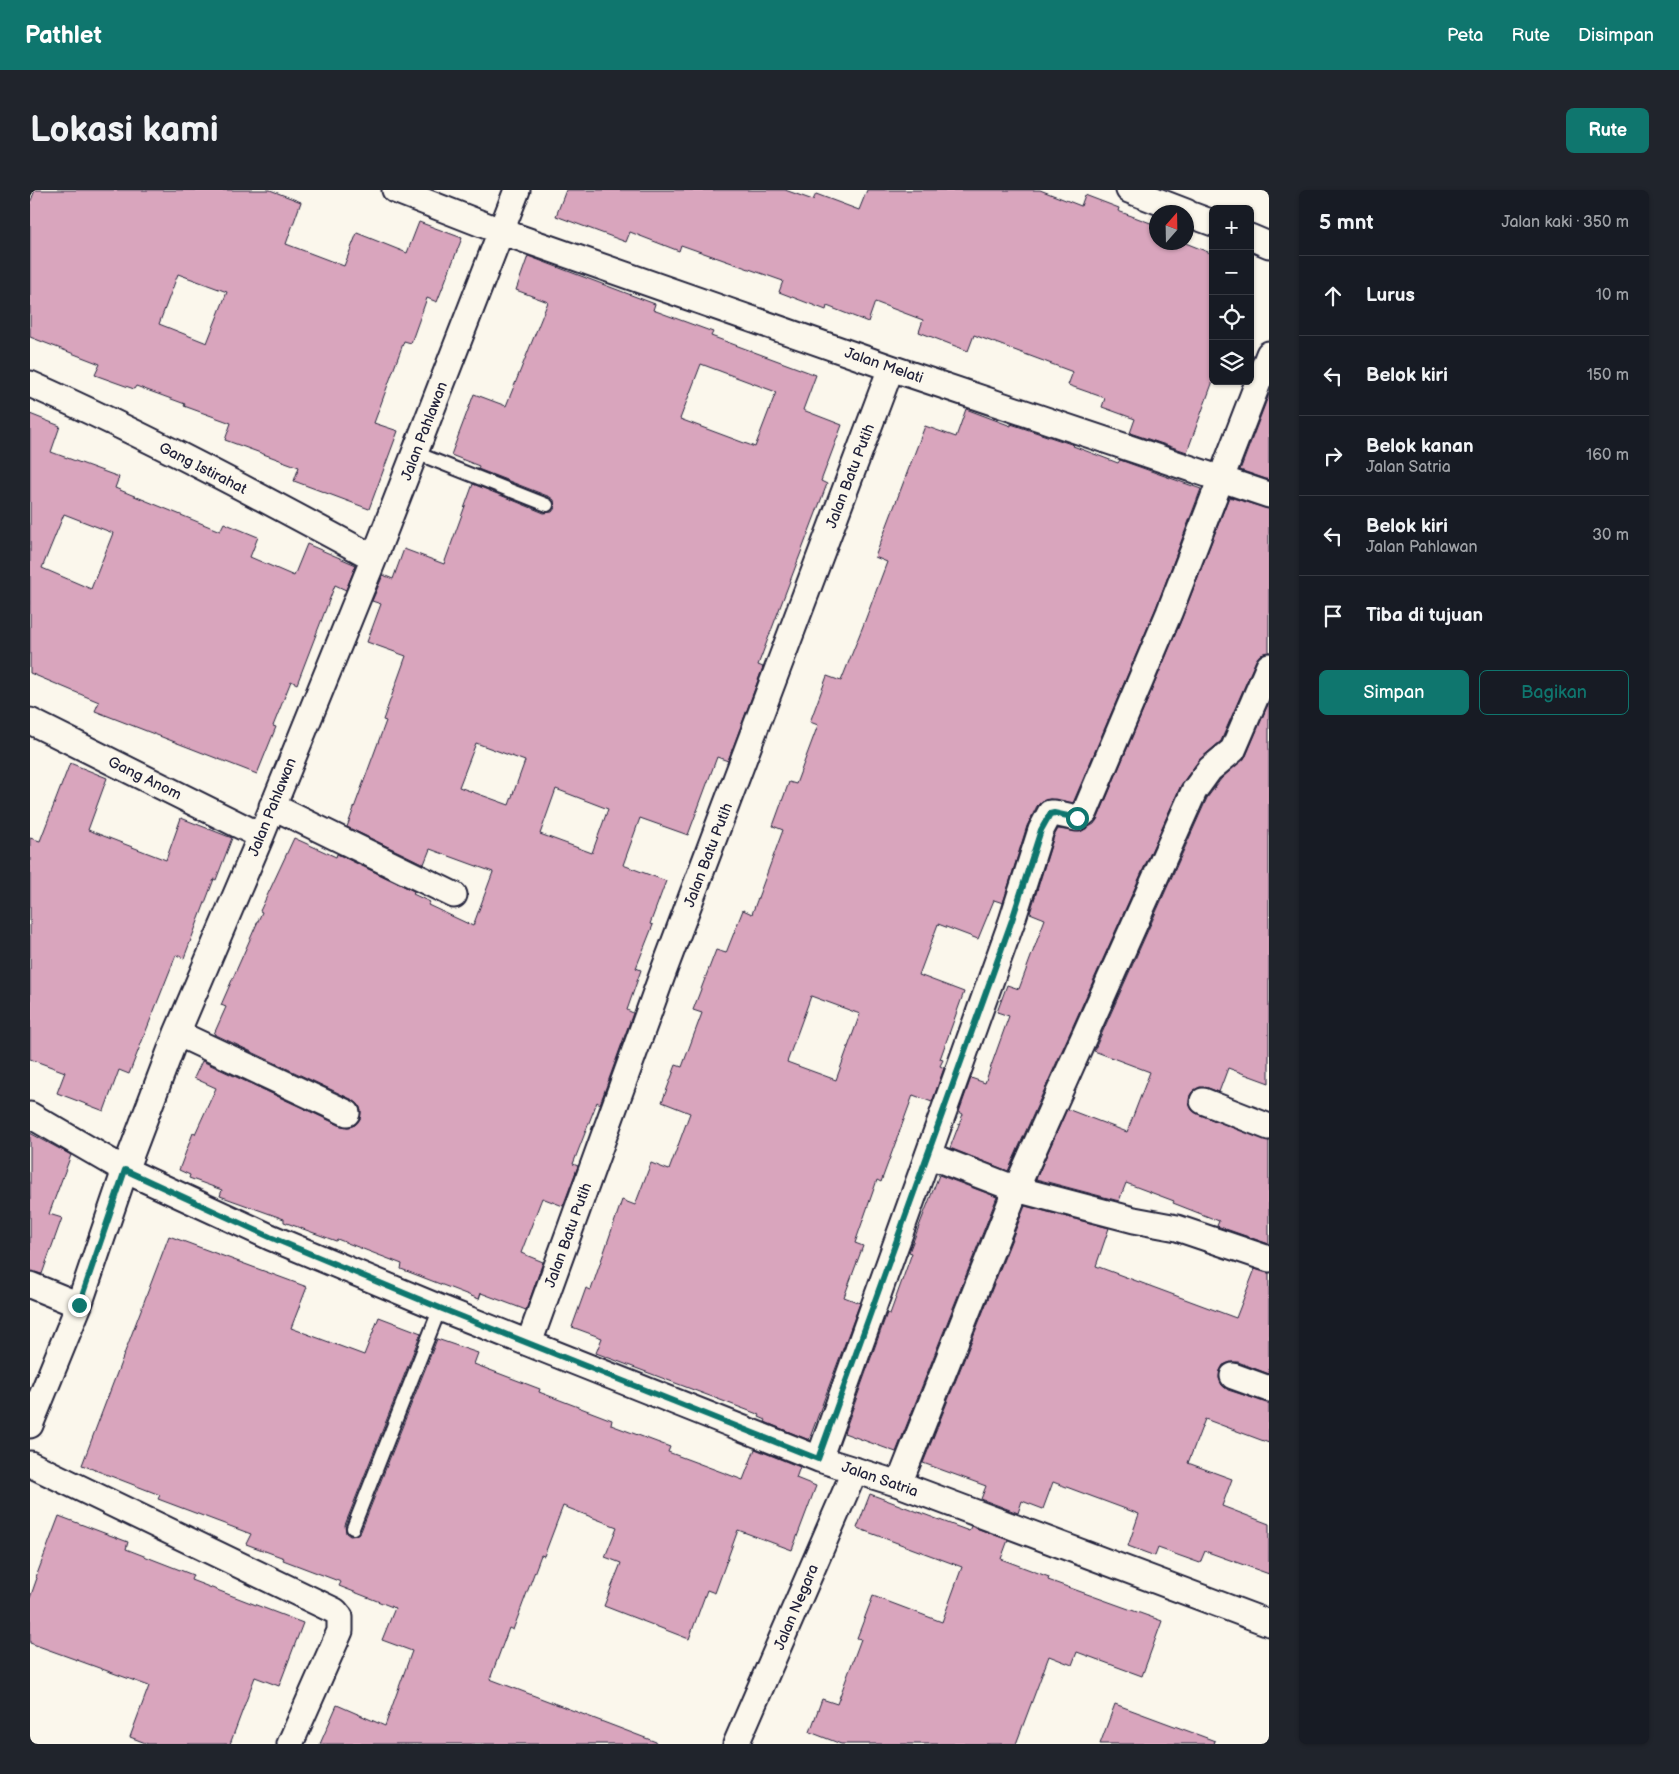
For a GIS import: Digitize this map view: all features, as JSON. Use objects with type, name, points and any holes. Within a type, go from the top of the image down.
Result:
[{"type":"street","name":"Jalan Melati","points":[[395,190],[500,230],[891,368],[1269,495]]},
{"type":"street","name":"Jalan Pahlawan","points":[[30,1425],[79,1305],[125,1170],[177,1033],[261,836],[374,558],[517,190]]},
{"type":"street","points":[[1129,190],[1168,205]]},
{"type":"street","points":[[1194,215],[1209,221]]},
{"type":"street","points":[[1254,239],[1269,245]]},
{"type":"street","points":[[818,1459],[1012,920],[1041,830],[1050,814],[1054,813],[1077,818],[1085,812],[1168,613],[1269,354]]},
{"type":"street","name":"Jalan Batu Putih","points":[[529,1343],[661,980],[891,368]]},
{"type":"street","name":"Gang Istirahat","points":[[30,384],[86,408],[222,477],[374,558]]},
{"type":"street","points":[[899,1484],[1016,1189],[1194,791],[1210,769],[1233,750],[1269,666]]},
{"type":"street","name":"Gang Anom","points":[[30,721],[261,836]]},
{"type":"street","points":[[272,806],[454,894]]},
{"type":"street","points":[[177,1033],[347,1113]]},
{"type":"street","points":[[1203,1101],[1269,1128]]},
{"type":"street","name":"Jalan Satria","points":[[30,1115],[125,1170],[270,1237],[440,1308],[818,1459],[899,1484],[1269,1623]]},
{"type":"street","points":[[928,1155],[1016,1189],[1134,1220],[1178,1228],[1269,1259]]},
{"type":"street","points":[[30,1285],[79,1305]]},
{"type":"street","points":[[1233,1376],[1269,1389]]},
{"type":"street","points":[[30,1464],[335,1611],[340,1617],[340,1631],[290,1744]]},
{"type":"street","name":"Jalan Negara","points":[[736,1744],[855,1470]]},
{"type":"lane","points":[[416,453],[547,505]]},
{"type":"lane","points":[[353,1528],[440,1308]]},
{"type":"building","points":[[35,190],[270,190],[301,202],[286,244],[344,266],[357,233],[407,253],[419,222],[462,238],[437,302],[427,298],[411,343],[404,341],[374,423],[398,431],[369,509],[294,481],[299,467],[225,440],[231,423],[136,386],[134,389],[95,375],[100,364],[30,337],[30,203]],"holes":[[[178,274],[227,292],[207,343],[159,324]]]},
{"type":"building","points":[[566,190],[785,190],[813,200],[816,194],[859,210],[867,190],[1040,190],[1081,206],[1085,195],[1119,208],[1118,211],[1149,222],[1149,250],[1194,250],[1194,246],[1209,252],[1209,385],[1212,385],[1187,452],[1130,433],[1135,419],[1102,407],[1105,398],[1068,385],[1073,372],[974,335],[968,351],[919,332],[923,320],[875,302],[868,322],[827,306],[826,310],[779,292],[783,281],[681,245],[679,251],[630,232],[626,242],[556,216]]},
{"type":"building","points":[[528,256],[655,304],[653,310],[713,332],[711,336],[816,375],[803,410],[842,425],[821,481],[827,484],[758,665],[763,667],[728,761],[717,757],[688,835],[640,818],[623,865],[666,881],[650,924],[653,925],[636,968],[641,970],[627,1010],[633,1013],[600,1104],[597,1102],[573,1164],[578,1166],[563,1206],[542,1198],[521,1253],[543,1262],[526,1310],[481,1293],[479,1299],[401,1269],[402,1264],[337,1239],[336,1241],[284,1222],[284,1219],[220,1196],[222,1190],[189,1178],[190,1175],[179,1170],[193,1133],[195,1134],[216,1088],[194,1078],[202,1061],[341,1126],[355,1125],[360,1119],[361,1111],[359,1105],[353,1100],[214,1034],[226,1007],[221,1005],[262,912],[260,911],[294,838],[336,857],[337,854],[414,891],[413,894],[430,902],[428,905],[473,926],[493,872],[430,849],[424,864],[347,827],[386,721],[383,720],[406,656],[367,642],[381,604],[372,601],[383,575],[393,579],[404,549],[444,564],[473,484],[544,513],[552,512],[555,508],[554,500],[550,497],[478,469],[479,466],[451,455],[474,394],[506,406],[548,302],[516,290]],"holes":[[[701,364],[776,392],[755,447],[680,419]],[[476,743],[525,761],[509,805],[459,787]],[[556,789],[608,809],[592,853],[540,834]]]},
{"type":"building","points":[[1269,394],[1269,480],[1240,470]]},
{"type":"building","points":[[966,409],[1011,426],[1011,424],[1074,445],[1118,463],[1120,460],[1201,489],[1156,608],[1073,803],[1050,799],[1042,801],[1037,806],[1027,826],[1003,903],[994,900],[978,939],[938,924],[919,975],[964,992],[940,1059],[943,1060],[940,1066],[944,1068],[932,1102],[913,1095],[881,1182],[877,1180],[855,1243],[863,1246],[844,1297],[860,1303],[809,1440],[765,1422],[766,1420],[759,1417],[760,1415],[596,1353],[602,1338],[572,1327],[586,1288],[591,1290],[622,1200],[635,1205],[651,1163],[669,1170],[690,1113],[662,1102],[676,1065],[682,1067],[702,1013],[693,1010],[716,950],[726,953],[743,910],[752,914],[783,830],[773,826],[789,782],[796,784],[818,725],[810,722],[827,676],[841,681],[887,562],[875,557],[925,426],[956,437]],"holes":[[[811,996],[860,1014],[836,1080],[787,1062]]]},
{"type":"building","points":[[30,414],[60,426],[51,452],[119,477],[115,488],[220,531],[224,523],[258,537],[250,557],[294,576],[307,544],[356,565],[346,590],[335,585],[297,684],[291,681],[273,726],[276,727],[257,774],[95,711],[99,702],[30,673]],"holes":[[[64,514],[113,533],[91,589],[42,568]]]},
{"type":"building","points":[[1229,497],[1269,509],[1269,652],[1261,654],[1256,660],[1221,741],[1199,760],[1181,785],[1008,1171],[950,1148],[963,1114],[959,1112],[971,1078],[985,1083],[1009,1016],[997,1012],[1007,985],[1019,989],[1045,919],[1030,913],[1054,836],[1058,829],[1080,832],[1094,824],[1098,818],[1182,618]]},
{"type":"building","points":[[1269,702],[1269,1083],[1228,1068],[1219,1092],[1200,1087],[1190,1095],[1189,1103],[1192,1110],[1198,1114],[1269,1141],[1269,1244],[1217,1226],[1219,1221],[1126,1183],[1119,1201],[1036,1179],[1067,1109],[1127,1132],[1150,1072],[1094,1051],[1207,798],[1221,779],[1246,756]]},
{"type":"building","points":[[70,763],[107,778],[88,830],[166,860],[181,818],[232,838],[184,958],[176,955],[129,1074],[119,1070],[104,1111],[57,1093],[65,1072],[30,1059],[30,838],[40,841]]},
{"type":"building","points":[[30,1133],[71,1155],[49,1214],[62,1218],[42,1274],[30,1271]]},
{"type":"building","points":[[939,1175],[997,1197],[896,1452],[844,1433],[887,1313],[890,1314],[912,1253],[909,1252]]},
{"type":"building","points":[[1025,1206],[1109,1228],[1096,1266],[1236,1318],[1255,1269],[1269,1273],[1269,1374],[1238,1362],[1231,1362],[1223,1365],[1219,1378],[1222,1385],[1228,1390],[1269,1403],[1269,1443],[1205,1419],[1188,1463],[1232,1479],[1222,1506],[1269,1524],[1269,1574],[1205,1551],[1200,1563],[1158,1548],[1155,1556],[1128,1546],[1139,1514],[1053,1482],[1043,1509],[1022,1501],[1018,1513],[981,1499],[986,1486],[923,1463]]},
{"type":"building","points":[[169,1236],[307,1287],[291,1328],[364,1355],[379,1317],[421,1333],[345,1525],[346,1533],[350,1536],[358,1535],[361,1531],[437,1339],[478,1353],[474,1364],[540,1389],[539,1392],[612,1420],[611,1425],[670,1447],[668,1452],[743,1480],[755,1449],[800,1467],[796,1478],[816,1486],[792,1550],[738,1530],[715,1593],[707,1590],[689,1639],[604,1606],[621,1563],[605,1557],[617,1527],[563,1506],[544,1556],[541,1555],[513,1630],[509,1628],[490,1679],[656,1742],[656,1744],[320,1744],[337,1705],[385,1726],[412,1651],[382,1640],[395,1608],[339,1586],[341,1582],[246,1544],[251,1534],[158,1499],[160,1495],[82,1465]]},
{"type":"building","points":[[870,1494],[969,1531],[971,1526],[1008,1540],[1001,1559],[1049,1577],[1048,1580],[1162,1621],[1142,1676],[1077,1652],[1072,1665],[1049,1656],[1016,1744],[841,1744],[810,1732],[822,1699],[837,1704],[861,1639],[857,1638],[873,1596],[942,1622],[962,1567],[857,1528]]},
{"type":"building","points":[[59,1516],[128,1542],[126,1549],[193,1575],[191,1580],[303,1623],[279,1686],[255,1677],[230,1744],[148,1744],[130,1737],[149,1686],[30,1643],[30,1598]]},
{"type":"building","points":[[1115,1704],[1215,1741],[1214,1744],[1100,1744]]},
{"type":"route","points":[[79,1305],[125,1170],[270,1237],[440,1308],[818,1459],[1012,920],[1041,830],[1046,818],[1050,814],[1054,813],[1077,818]]}]
